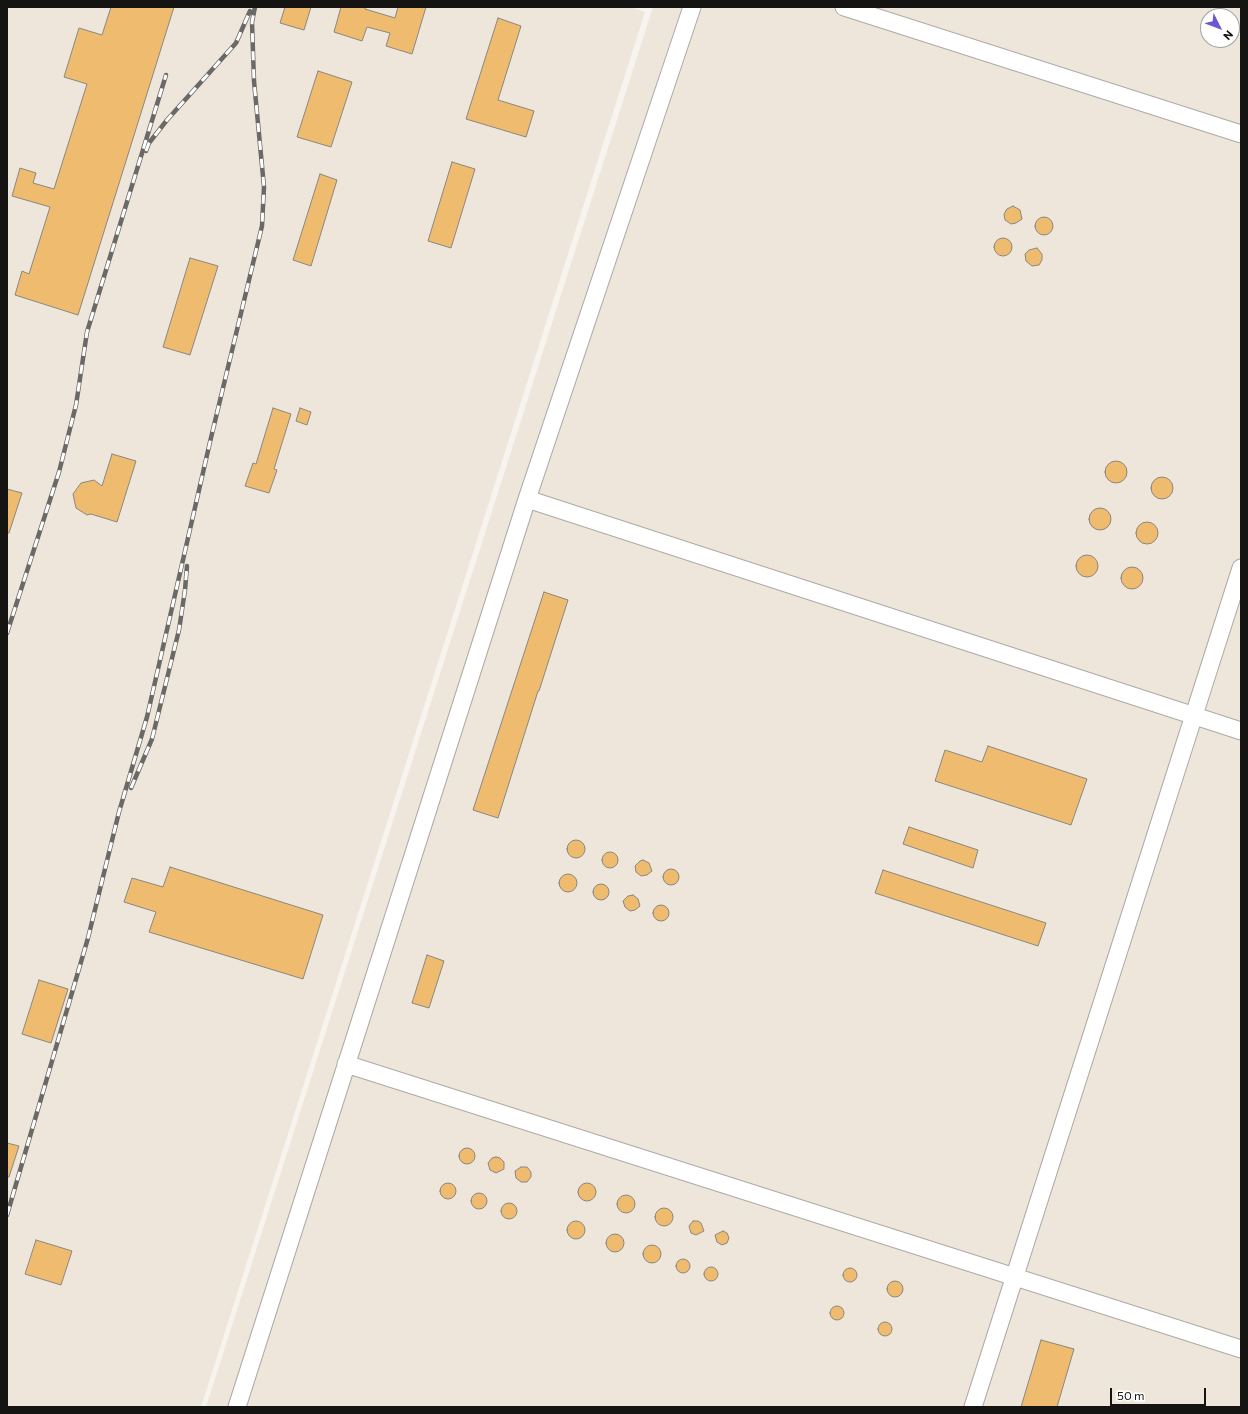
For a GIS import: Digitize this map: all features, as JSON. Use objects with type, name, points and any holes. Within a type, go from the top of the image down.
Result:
[{"type":"lane","points":[[237,1407],[527,499],[692,7]]},
{"type":"lane","points":[[844,7],[1241,134]]},
{"type":"lane","points":[[527,499],[1241,730]]},
{"type":"lane","points":[[973,1407],[1241,568]]},
{"type":"lane","points":[[346,1064],[1241,1349]]},
{"type":"shaded area","points":[[7,7],[630,7],[645,12],[201,1407],[7,1407]]},
{"type":"shaded area","points":[[653,7],[1241,7],[1241,1407],[206,1407]]},
{"type":"building","points":[[111,7],[174,7],[78,315],[15,295],[22,271],[29,274],[50,207],[12,196],[20,168],[36,173],[33,183],[54,189],[87,84],[64,77],[79,28],[102,35]]},
{"type":"building","points":[[285,7],[311,7],[304,30],[280,23]]},
{"type":"building","points":[[341,7],[365,7],[365,9],[395,18],[398,7],[426,7],[412,54],[386,46],[390,33],[367,27],[362,41],[334,32]]},
{"type":"building","points":[[498,18],[521,26],[498,100],[534,111],[526,137],[466,119]]},
{"type":"building","points":[[318,71],[352,82],[331,147],[297,137]]},
{"type":"building","points":[[452,162],[475,169],[451,248],[428,241]]},
{"type":"building","points":[[320,174],[337,180],[311,266],[293,260]]},
{"type":"building","points":[[1013,206],[1020,210],[1022,219],[1011,224],[1005,220],[1004,214],[1007,209]]},
{"type":"building","points":[[1044,217],[1050,220],[1053,226],[1050,232],[1044,235],[1038,232],[1035,226],[1038,220]]},
{"type":"building","points":[[1003,238],[1009,241],[1012,247],[1009,253],[1003,256],[997,253],[994,247],[997,241]]},
{"type":"building","points":[[1037,248],[1042,254],[1042,260],[1039,265],[1032,266],[1026,261],[1025,254],[1029,250]]},
{"type":"building","points":[[190,258],[218,266],[190,355],[163,347]]},
{"type":"building","points":[[273,408],[291,414],[274,469],[277,470],[269,493],[245,486],[253,463],[256,464]]},
{"type":"building","points":[[300,408],[311,412],[307,425],[296,421]]},
{"type":"building","points":[[112,454],[136,461],[117,522],[91,514],[87,515],[76,508],[73,494],[81,483],[94,480],[102,486]]},
{"type":"building","points":[[1116,461],[1124,464],[1127,472],[1124,480],[1116,483],[1108,480],[1105,472],[1108,464]]},
{"type":"building","points":[[1162,477],[1170,480],[1173,488],[1170,496],[1162,499],[1154,496],[1151,488],[1154,480]]},
{"type":"building","points":[[7,489],[22,493],[9,533],[7,533]]},
{"type":"building","points":[[1100,508],[1108,511],[1111,519],[1108,527],[1100,530],[1092,527],[1089,519],[1092,511]]},
{"type":"building","points":[[1147,522],[1155,525],[1158,533],[1155,541],[1147,544],[1139,541],[1136,533],[1139,525]]},
{"type":"building","points":[[1087,555],[1095,558],[1098,566],[1095,574],[1087,577],[1079,574],[1076,566],[1079,558]]},
{"type":"building","points":[[1132,567],[1140,570],[1143,578],[1140,586],[1132,589],[1124,586],[1121,578],[1124,570]]},
{"type":"building","points":[[544,592],[568,600],[498,818],[473,810]]},
{"type":"building","points":[[988,746],[1087,779],[1071,825],[935,781],[945,750],[982,762]]},
{"type":"building","points":[[909,827],[978,850],[973,868],[903,844]]},
{"type":"building","points":[[572,840],[580,840],[585,845],[583,856],[580,858],[572,858],[567,853],[567,845]]},
{"type":"building","points":[[607,852],[613,852],[618,857],[616,866],[613,868],[607,868],[602,863],[602,857]]},
{"type":"building","points":[[643,860],[649,863],[652,871],[647,875],[641,876],[636,872],[635,866]]},
{"type":"building","points":[[170,867],[323,915],[303,979],[149,932],[156,912],[124,902],[132,878],[163,887]]},
{"type":"building","points":[[671,869],[677,871],[679,877],[677,883],[671,885],[665,883],[663,877],[665,871]]},
{"type":"building","points":[[883,870],[1046,923],[1038,946],[875,893]]},
{"type":"building","points":[[564,874],[572,874],[577,879],[575,890],[572,892],[564,892],[559,887],[559,879]]},
{"type":"building","points":[[598,884],[604,884],[609,889],[607,898],[604,900],[598,900],[593,895],[593,889]]},
{"type":"building","points":[[633,895],[638,899],[640,906],[635,910],[630,911],[625,907],[623,901],[628,896]]},
{"type":"building","points":[[661,905],[667,907],[669,913],[667,919],[661,921],[655,919],[653,913],[655,907]]},
{"type":"building","points":[[427,955],[444,961],[429,1008],[412,1003]]},
{"type":"building","points":[[39,980],[68,989],[51,1043],[22,1034]]},
{"type":"building","points":[[7,1143],[19,1146],[9,1177],[7,1177]]},
{"type":"building","points":[[467,1148],[473,1150],[475,1156],[473,1162],[467,1164],[461,1162],[459,1156],[461,1150]]},
{"type":"building","points":[[492,1158],[500,1158],[504,1162],[504,1169],[496,1173],[490,1170],[488,1163]]},
{"type":"building","points":[[521,1167],[527,1167],[531,1172],[531,1177],[527,1182],[521,1182],[516,1178],[515,1171]]},
{"type":"building","points":[[448,1183],[454,1185],[456,1191],[454,1197],[448,1199],[442,1197],[440,1191],[442,1185]]},
{"type":"building","points":[[583,1183],[591,1183],[596,1188],[594,1199],[591,1201],[583,1201],[578,1196],[578,1188]]},
{"type":"building","points":[[479,1193],[485,1195],[487,1201],[485,1207],[479,1209],[473,1207],[471,1201],[473,1195]]},
{"type":"building","points":[[622,1195],[630,1195],[635,1200],[633,1211],[630,1213],[622,1213],[617,1208],[617,1200]]},
{"type":"building","points":[[509,1203],[515,1205],[517,1211],[515,1217],[509,1219],[503,1217],[501,1211],[503,1205]]},
{"type":"building","points":[[660,1208],[668,1208],[673,1213],[671,1224],[668,1226],[660,1226],[655,1221],[655,1213]]},
{"type":"building","points":[[572,1221],[580,1221],[585,1226],[583,1237],[580,1239],[572,1239],[567,1234],[567,1226]]},
{"type":"building","points":[[693,1221],[698,1221],[701,1223],[704,1231],[696,1235],[691,1233],[689,1226]]},
{"type":"building","points":[[723,1231],[727,1233],[729,1238],[727,1243],[722,1245],[717,1242],[715,1235]]},
{"type":"building","points":[[611,1234],[619,1234],[624,1239],[622,1250],[619,1252],[611,1252],[606,1247],[606,1239]]},
{"type":"building","points":[[36,1240],[72,1251],[61,1285],[25,1274]]},
{"type":"building","points":[[648,1245],[656,1245],[661,1250],[659,1261],[656,1263],[648,1263],[643,1258],[643,1250]]},
{"type":"building","points":[[680,1259],[686,1259],[690,1263],[690,1269],[686,1273],[680,1273],[676,1269],[676,1263]]},
{"type":"building","points":[[711,1267],[716,1269],[718,1274],[716,1279],[711,1281],[706,1279],[704,1274],[706,1269]]},
{"type":"building","points":[[850,1268],[855,1270],[857,1275],[855,1280],[850,1282],[845,1280],[843,1275],[845,1270]]},
{"type":"building","points":[[892,1281],[898,1281],[903,1286],[901,1295],[898,1297],[892,1297],[887,1292],[887,1286]]},
{"type":"building","points":[[837,1306],[842,1308],[844,1313],[842,1318],[837,1320],[832,1318],[830,1313],[832,1308]]},
{"type":"building","points":[[885,1322],[890,1324],[892,1329],[890,1334],[885,1336],[880,1334],[878,1329],[880,1324]]},
{"type":"building","points":[[1041,1340],[1074,1349],[1057,1407],[1021,1407]]},
{"type":"railway","points":[[7,1215],[88,938],[119,812],[147,717],[210,442],[262,226],[264,187],[254,81],[252,22],[255,7]]},
{"type":"railway","points":[[146,151],[149,143],[167,120],[236,43],[250,11]]},
{"type":"railway","points":[[7,633],[59,472],[76,405],[87,332],[166,75]]},
{"type":"railway","points":[[131,788],[152,739],[179,630],[187,566]]}]
